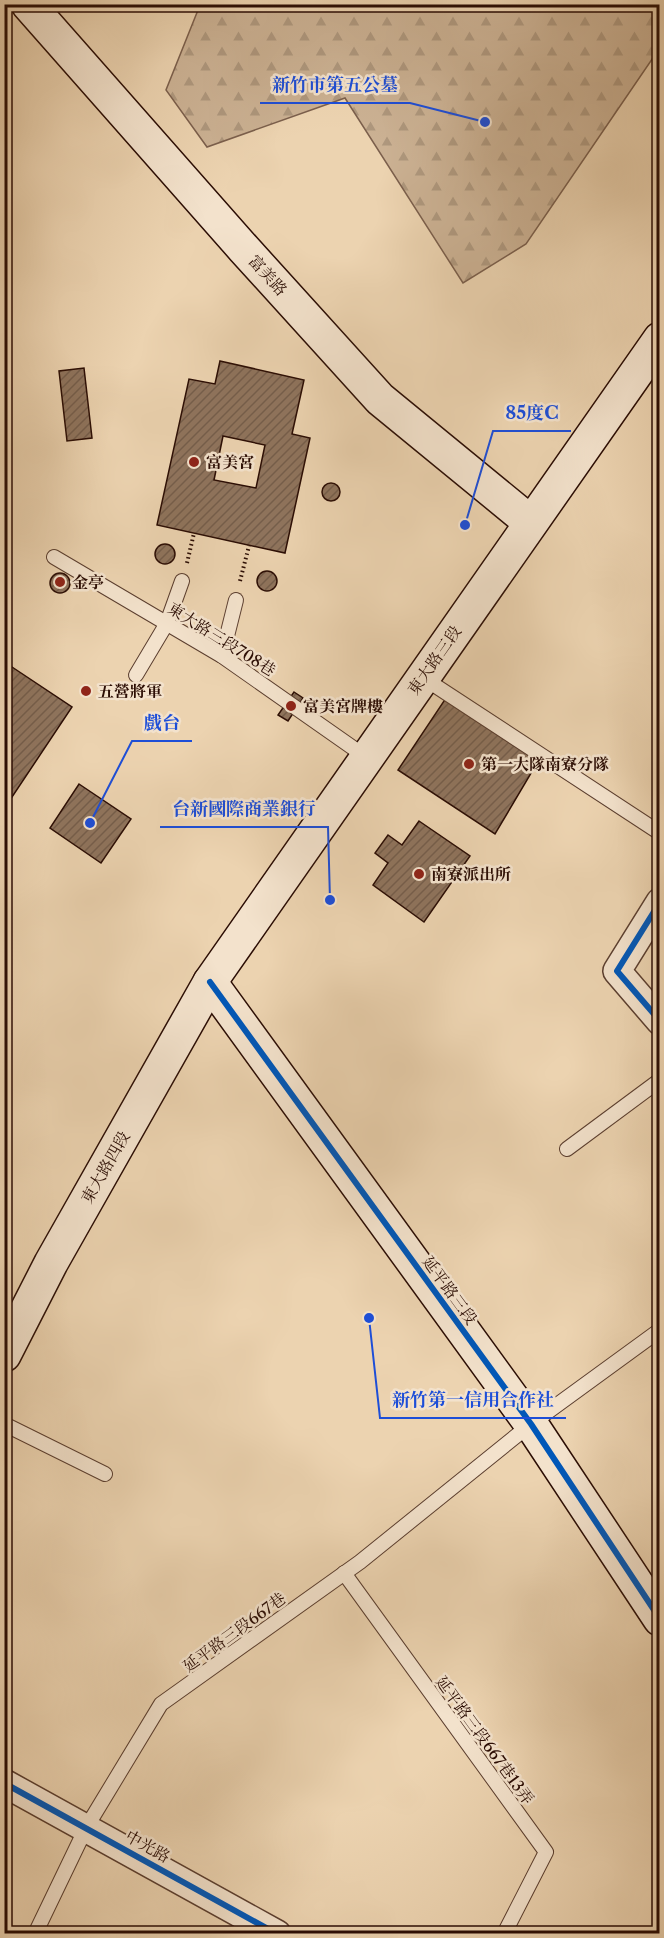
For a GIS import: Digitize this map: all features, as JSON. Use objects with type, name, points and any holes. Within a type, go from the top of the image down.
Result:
[{"type":"main road","name":"富美路","points":[[28,4],[380,399],[530,522]]},
{"type":"main road","name":"東大路三段","points":[[210,982],[660,339]]},
{"type":"main road","name":"東大路四段","points":[[4,1355],[51,1263],[210,982]]},
{"type":"main road","name":"延平路三段","points":[[210,982],[531,1424],[660,1619]]},
{"type":"street","points":[[660,902],[616,971],[660,1021]]},
{"type":"street","name":"中光路","points":[[4,1783],[270,1932]]},
{"type":"lane","name":"東大路三段708巷","points":[[54,557],[222,656],[366,757]]},
{"type":"lane","points":[[136,675],[167,623],[182,581]]},
{"type":"lane","points":[[222,656],[236,600]]},
{"type":"lane","points":[[422,677],[660,833]]},
{"type":"lane","points":[[567,1149],[660,1080]]},
{"type":"lane","name":"延平路三段667巷","points":[[35,1934],[87,1828],[162,1704],[344,1573],[531,1424],[660,1330]]},
{"type":"lane","points":[[4,1424],[105,1474]]},
{"type":"lane","name":"延平路三段667巷13弄","points":[[344,1573],[546,1852],[504,1934]]},
{"type":"path","points":[[182,581],[194,534]]},
{"type":"path","points":[[236,600],[249,546]]},
{"type":"green space","points":[[200,5],[659,5],[659,49],[526,244],[463,283],[345,98],[207,147],[166,90]]},
{"type":"building","name":"富美宮","points":[[220,361],[304,380],[292,434],[310,438],[285,553],[157,525],[189,379],[215,384]],"holes":[[[223,436],[265,445],[256,488],[214,480]]]},
{"type":"building","points":[[84,368],[92,438],[67,441],[59,371]]},
{"type":"building","points":[[331,483],[337,486],[340,492],[337,498],[331,501],[325,498],[322,492],[325,486]]},
{"type":"building","points":[[165,544],[172,547],[175,554],[172,561],[165,564],[158,561],[155,554],[158,547]]},
{"type":"building","points":[[267,571],[274,574],[277,581],[274,588],[267,591],[260,588],[257,581],[260,574]]},
{"type":"building","name":"金亭","points":[[60,573],[67,576],[70,583],[67,590],[60,593],[53,590],[50,583],[53,576]]},
{"type":"building","points":[[6,663],[72,707],[4,809],[4,665]]},
{"type":"building","name":"富美宮牌樓","points":[[294,692],[303,698],[288,721],[278,715]]},
{"type":"building","name":"第一大隊南寮分隊","points":[[446,698],[540,758],[495,834],[398,770]]},
{"type":"building","points":[[79,784],[131,819],[101,863],[50,828]]},
{"type":"building","name":"南寮派出所","points":[[419,821],[470,856],[424,922],[373,885],[388,863],[375,853],[388,835],[402,845]]},
{"type":"cycle path","points":[[660,902],[617,971],[660,1021]]},
{"type":"cycle path","points":[[210,982],[531,1424],[660,1619]]},
{"type":"cycle path","points":[[4,1783],[277,1934]]},
{"type":"place","name":"新竹市第五公墓","points":[[485,122]]},
{"type":"place","name":"富美宮","points":[[194,462]]},
{"type":"place","name":"85度C","points":[[465,525]]},
{"type":"place","name":"金亭","points":[[60,582]]},
{"type":"place","name":"五營將軍","points":[[86,691]]},
{"type":"place","name":"富美宮牌樓","points":[[291,706]]},
{"type":"place","name":"第一大隊南寮分隊","points":[[469,764]]},
{"type":"place","name":"戲台","points":[[90,823]]},
{"type":"place","name":"南寮派出所","points":[[419,874]]},
{"type":"place","name":"台新國際商業銀行","points":[[330,900]]},
{"type":"place","name":"新竹第一信用合作社","points":[[369,1318]]}]
